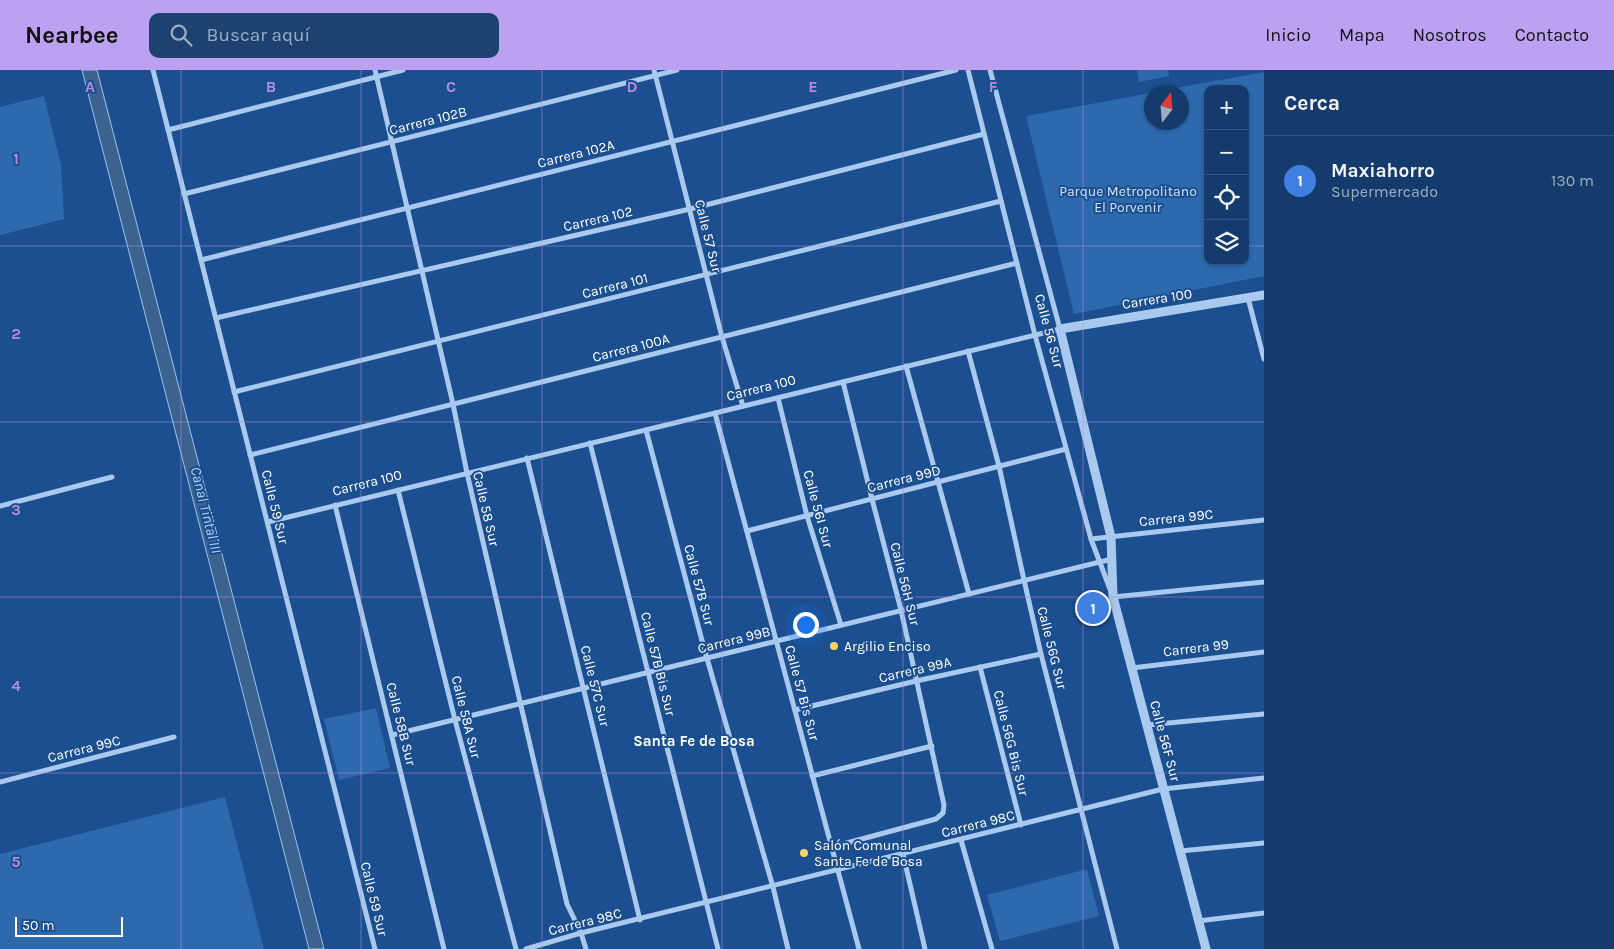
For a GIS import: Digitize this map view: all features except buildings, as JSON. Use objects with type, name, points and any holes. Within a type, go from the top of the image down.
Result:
[{"type":"street","name":"Calle 59 Sur","points":[[153,70],[375,949]]},
{"type":"street","name":"Calle 58 Sur","points":[[375,70],[453,404],[519,704],[567,904],[581,933],[586,949]]},
{"type":"street","points":[[168,130],[403,70]]},
{"type":"street","name":"Carrera 102B","points":[[184,194],[655,73],[677,70]]},
{"type":"street","name":"Carrera 102A","points":[[201,260],[956,70]]},
{"type":"street","name":"Calle 56 Sur","points":[[968,70],[1066,449],[1091,539],[1113,597]]},
{"type":"street","name":"Calle 56 Sur","points":[[990,70],[1060,329],[1111,537]]},
{"type":"street","name":"Calle 57 Sur","points":[[655,73],[722,337],[743,406]]},
{"type":"street","name":"Carrera 102","points":[[216,318],[690,209],[984,134]]},
{"type":"street","name":"Carrera 101","points":[[234,392],[1001,201]]},
{"type":"street","name":"Carrera 100A","points":[[250,455],[1017,263]]},
{"type":"street","name":"Carrera 100","points":[[268,522],[1060,329],[1264,295]]},
{"type":"street","points":[[1248,298],[1264,360]]},
{"type":"street","name":"Calle 56G Sur","points":[[968,351],[999,466],[1041,654],[1117,949]]},
{"type":"street","points":[[906,366],[969,594]]},
{"type":"street","name":"Calle 56H Sur","points":[[832,847],[936,819],[943,813],[944,805],[902,610],[843,382]]},
{"type":"street","name":"Calle 56I Sur","points":[[778,398],[807,516],[841,625]]},
{"type":"street","name":"Calle 57 Bis Sur","points":[[715,413],[859,949]]},
{"type":"street","name":"Calle 57B Sur","points":[[646,430],[773,887],[788,949]]},
{"type":"street","name":"Calle 57B Bis Sur","points":[[590,443],[718,949]]},
{"type":"street","name":"Carrera 99D","points":[[747,531],[1066,449]]},
{"type":"street","name":"Calle 57C Sur","points":[[527,458],[640,920]]},
{"type":"street","points":[[0,506],[112,477]]},
{"type":"street","name":"Calle 58A Sur","points":[[398,490],[455,720],[516,949]]},
{"type":"street","name":"Calle 58B Sur","points":[[335,505],[444,949]]},
{"type":"street","name":"Carrera 99C","points":[[1091,539],[1264,520]]},
{"type":"street","name":"Calle 56F Sur","points":[[1111,537],[1113,597],[1206,949]]},
{"type":"street","name":"Carrera 99B","points":[[392,735],[1112,559]]},
{"type":"street","points":[[1113,597],[1264,582]]},
{"type":"street","name":"Carrera 99","points":[[1132,668],[1264,652]]},
{"type":"street","name":"Carrera 99A","points":[[795,710],[1041,654]]},
{"type":"street","name":"Calle 56G Bis Sur","points":[[980,667],[1021,824]]},
{"type":"street","points":[[1147,725],[1264,714]]},
{"type":"street","name":"Carrera 99C","points":[[0,782],[174,737]]},
{"type":"street","points":[[812,776],[932,746]]},
{"type":"street","name":"Carrera 98C","points":[[526,949],[581,933],[640,920],[1163,789],[1264,778]]},
{"type":"street","points":[[961,840],[992,949]]},
{"type":"street","points":[[1180,852],[1264,843]]},
{"type":"street","points":[[903,854],[926,949]]},
{"type":"street","points":[[1198,921],[1264,914]]},
{"type":"green space","points":[[1137,70],[1168,70],[1169,76],[1139,82]]},
{"type":"green space","name":"Parque Metropolitano El Porvenir","points":[[1264,72],[1264,276],[1074,314],[1026,116],[1144,94],[1144,130],[1189,130],[1189,86]]},
{"type":"green space","points":[[44,96],[61,165],[64,219],[0,235],[0,107]]},
{"type":"green space","points":[[376,708],[390,768],[339,780],[324,719]]},
{"type":"green space","points":[[225,797],[264,949],[0,949],[0,854]]},
{"type":"green space","points":[[1087,869],[1099,916],[1000,941],[987,895]]},
{"type":"water","name":"Canal Tintal III","points":[[82,70],[97,70],[324,949],[309,949]]},
{"type":"place","name":"Maxiahorro","points":[[1093,608]]},
{"type":"place","name":"Argilio Enciso","points":[[834,646]]},
{"type":"place","name":"Salón Comunal Santa Fe de Bosa","points":[[804,853]]},
{"type":"district","name":"Santa Fe de Bosa","points":[[694,741]]}]
